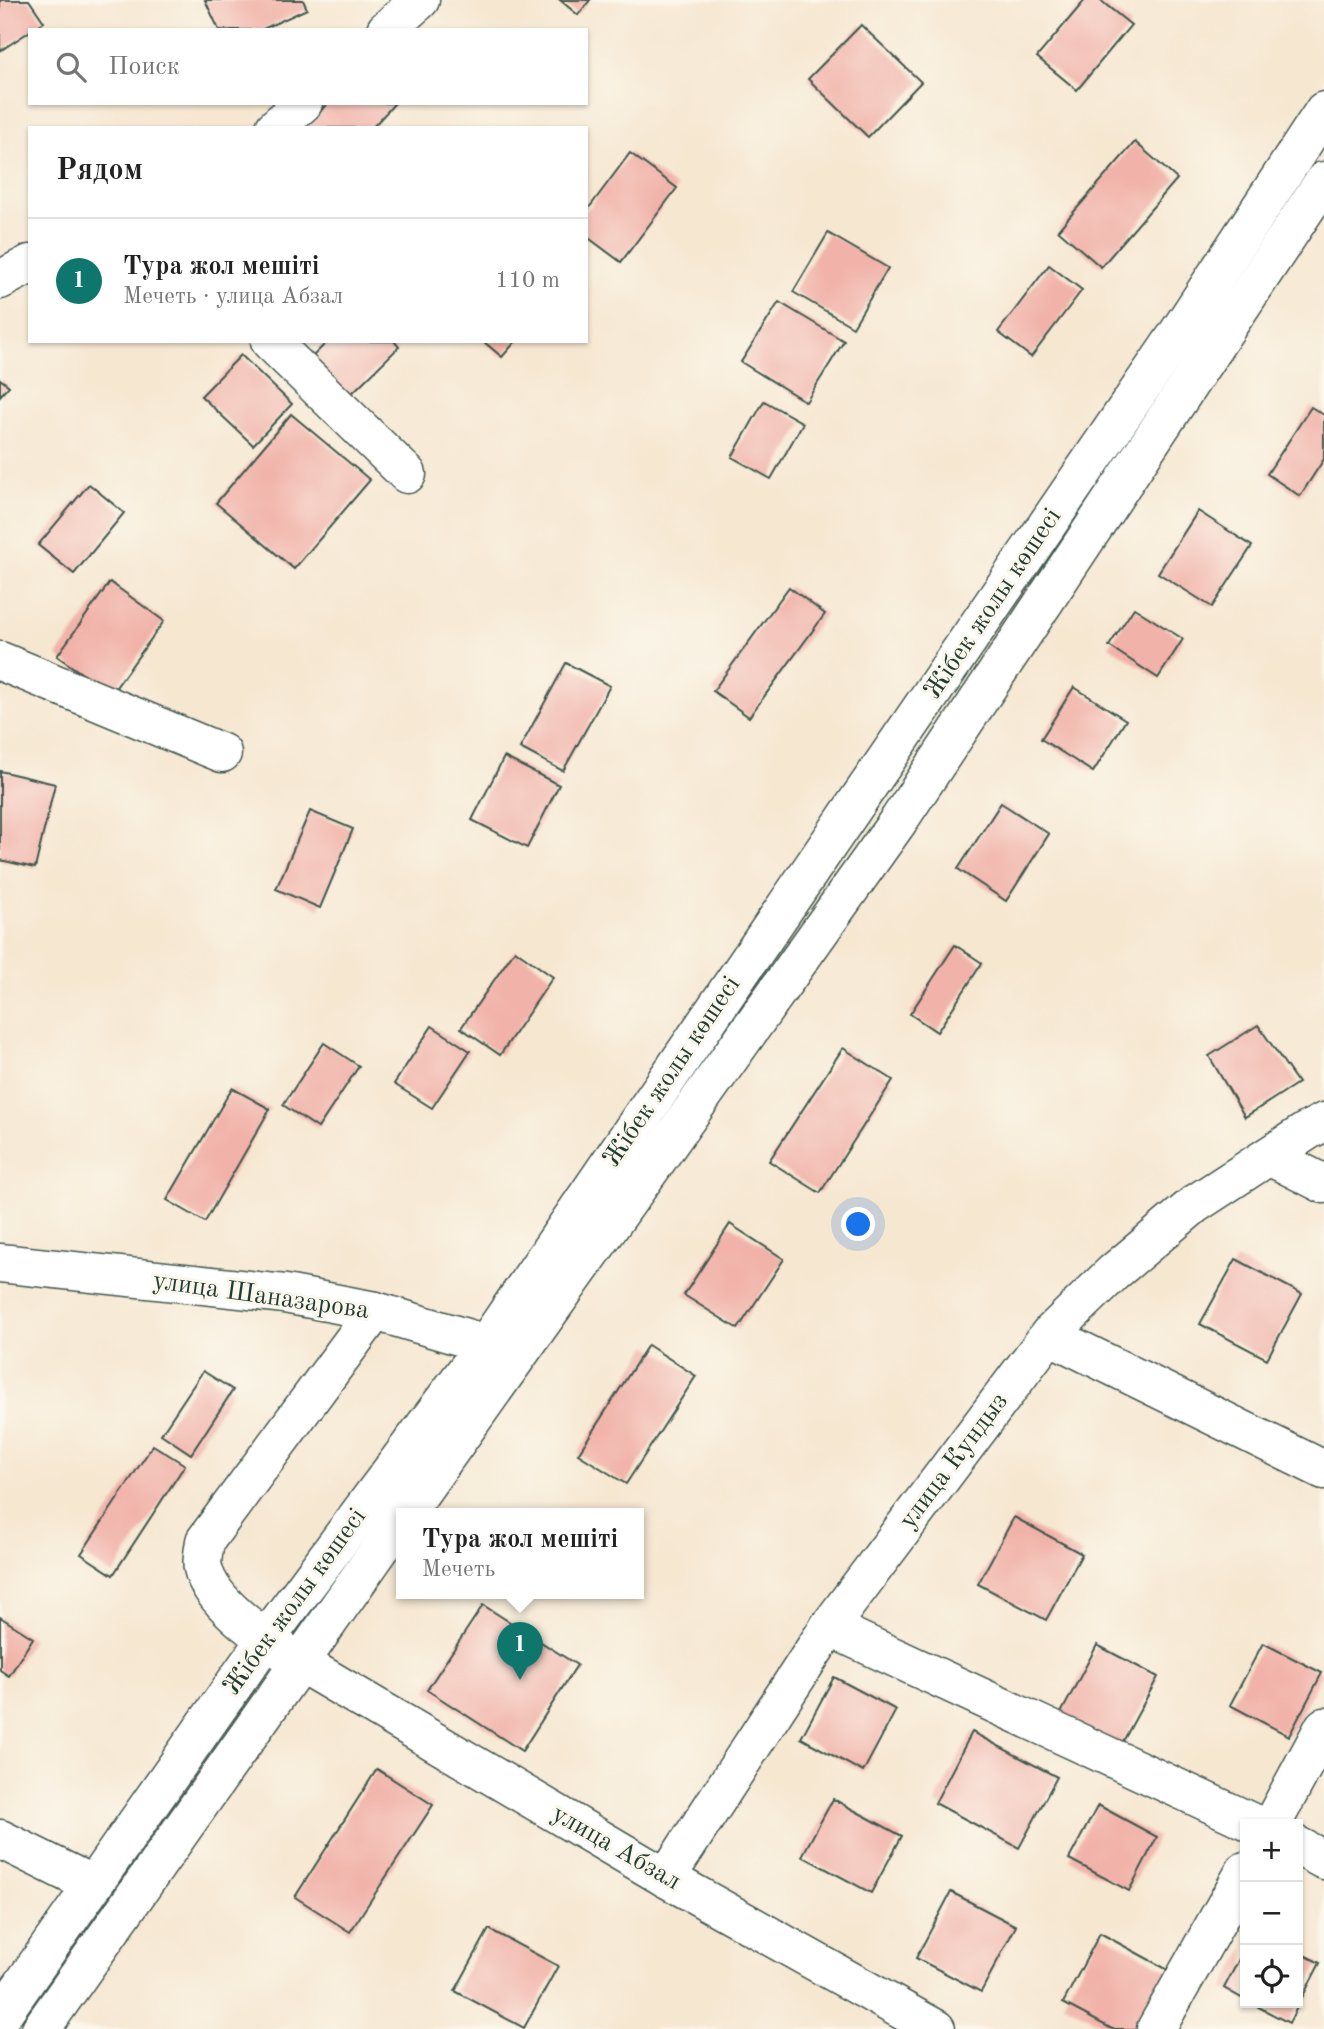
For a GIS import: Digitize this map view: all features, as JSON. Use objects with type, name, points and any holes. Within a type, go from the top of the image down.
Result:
[{"type":"main road","points":[[388,28],[420,0]]},
{"type":"main road","points":[[277,126],[301,105]]},
{"type":"main road","name":"Жібек жолы көшесі","points":[[408,1508],[500,1351],[1324,111]]},
{"type":"main road","name":"Жібек жолы көшесі","points":[[0,2017],[266,1639],[500,1351],[899,820],[1324,181]]},
{"type":"main road","points":[[0,280],[28,265]]},
{"type":"main road","points":[[272,343],[407,474]]},
{"type":"main road","points":[[0,661],[222,753]]},
{"type":"main road","name":"улица Кундыз","points":[[666,1878],[829,1627],[1049,1335],[1114,1272],[1195,1204],[1324,1122]]},
{"type":"main road","points":[[1269,1156],[1324,1184]]},
{"type":"main road","name":"улица Шаназарова","points":[[0,1263],[285,1294],[375,1311],[500,1351]]},
{"type":"main road","name":"улица Абзал","points":[[375,1311],[205,1541],[202,1566],[209,1587],[266,1639],[299,1662],[666,1878],[936,2029]]},
{"type":"main road","points":[[1049,1335],[1324,1470]]},
{"type":"main road","name":"Жібек жолы көшесі","points":[[41,2029],[396,1526]]},
{"type":"main road","points":[[829,1627],[1244,1819]]},
{"type":"main road","points":[[1275,1819],[1324,1727]]},
{"type":"main road","points":[[0,1839],[93,1885]]},
{"type":"main road","points":[[1303,1849],[1324,1860]]},
{"type":"main road","points":[[1156,2029],[1240,1880]]},
{"type":"building","points":[[0,0],[29,0],[44,22],[35,28],[28,28],[28,33],[0,51]]},
{"type":"building","points":[[205,0],[303,0],[307,9],[265,28],[218,28]]},
{"type":"building","points":[[560,0],[590,0],[578,15]]},
{"type":"building","points":[[1085,0],[1100,0],[1131,25],[1077,90],[1037,57]]},
{"type":"building","points":[[861,25],[921,82],[868,137],[808,79]]},
{"type":"building","points":[[326,105],[393,105],[374,126],[307,126]]},
{"type":"building","points":[[1135,142],[1177,179],[1101,267],[1058,230]]},
{"type":"building","points":[[630,153],[677,188],[621,262],[588,237],[588,209]]},
{"type":"building","points":[[828,233],[888,268],[853,327],[793,292]]},
{"type":"building","points":[[1049,265],[1082,290],[1031,357],[998,332]]},
{"type":"building","points":[[779,302],[844,341],[806,402],[741,362]]},
{"type":"building","points":[[326,343],[396,343],[399,347],[347,398],[309,360]]},
{"type":"building","points":[[485,343],[514,343],[502,357]]},
{"type":"building","points":[[241,355],[292,404],[253,445],[201,396]]},
{"type":"building","points":[[0,379],[9,386],[0,396]]},
{"type":"building","points":[[764,401],[803,423],[771,479],[732,457]]},
{"type":"building","points":[[1311,407],[1324,415],[1324,459],[1300,496],[1267,474]]},
{"type":"building","points":[[291,414],[370,480],[294,569],[216,503]]},
{"type":"building","points":[[89,484],[124,513],[74,574],[38,545]]},
{"type":"building","points":[[1198,511],[1252,546],[1212,607],[1158,573]]},
{"type":"building","points":[[110,582],[164,621],[111,694],[57,656]]},
{"type":"building","points":[[789,587],[825,614],[749,717],[713,691]]},
{"type":"building","points":[[1134,608],[1183,639],[1158,678],[1109,646]]},
{"type":"building","points":[[566,663],[610,686],[563,771],[520,748]]},
{"type":"building","points":[[1074,687],[1126,720],[1093,772],[1041,739]]},
{"type":"building","points":[[504,757],[559,785],[527,848],[472,820]]},
{"type":"building","points":[[0,771],[55,784],[35,868],[0,860]]},
{"type":"building","points":[[1001,803],[1049,834],[1006,901],[958,869]]},
{"type":"building","points":[[310,811],[353,829],[320,908],[276,889]]},
{"type":"building","points":[[955,945],[982,963],[937,1032],[910,1014]]},
{"type":"building","points":[[515,950],[553,977],[500,1055],[461,1028]]},
{"type":"building","points":[[1258,1025],[1298,1083],[1245,1117],[1209,1056]]},
{"type":"building","points":[[432,1026],[470,1051],[432,1108],[394,1084]]},
{"type":"building","points":[[324,1043],[359,1066],[318,1128],[283,1105]]},
{"type":"building","points":[[843,1048],[893,1080],[820,1193],[769,1161]]},
{"type":"building","points":[[232,1088],[270,1109],[205,1222],[167,1200]]},
{"type":"building","points":[[730,1224],[784,1259],[738,1329],[684,1295]]},
{"type":"building","points":[[1236,1259],[1302,1294],[1267,1359],[1200,1324]]},
{"type":"building","points":[[648,1345],[696,1376],[626,1484],[578,1454]]},
{"type":"building","points":[[203,1371],[233,1390],[191,1454],[161,1434]]},
{"type":"building","points":[[153,1445],[185,1465],[113,1575],[81,1554]]},
{"type":"building","points":[[1014,1517],[1082,1554],[1046,1620],[978,1584]]},
{"type":"building","points":[[483,1605],[577,1665],[522,1751],[427,1690]]},
{"type":"building","points":[[0,1617],[33,1638],[9,1676],[0,1670]]},
{"type":"building","points":[[1263,1643],[1322,1673],[1289,1736],[1230,1705]]},
{"type":"building","points":[[1097,1645],[1158,1677],[1120,1747],[1060,1715]]},
{"type":"building","points":[[834,1677],[896,1710],[863,1772],[801,1738]]},
{"type":"building","points":[[972,1732],[1057,1777],[1019,1848],[935,1803]]},
{"type":"building","points":[[377,1769],[433,1805],[350,1932],[295,1897]]},
{"type":"building","points":[[833,1799],[902,1836],[871,1893],[802,1856]]},
{"type":"building","points":[[1098,1805],[1157,1837],[1129,1891],[1069,1859]]},
{"type":"building","points":[[951,1892],[1016,1926],[981,1992],[916,1958]]},
{"type":"building","points":[[489,1929],[558,1966],[524,2028],[455,1991]]},
{"type":"building","points":[[1100,1933],[1170,1971],[1139,2029],[1112,2029],[1063,2003]]},
{"type":"building","points":[[1303,1954],[1320,1963],[1303,1996]]},
{"type":"building","points":[[1240,1958],[1240,1997],[1224,1988]]},
{"type":"building","points":[[1260,2008],[1297,2008],[1289,2023]]},
{"type":"place","name":"Тура жол мешіті","points":[[520,1680]]}]
